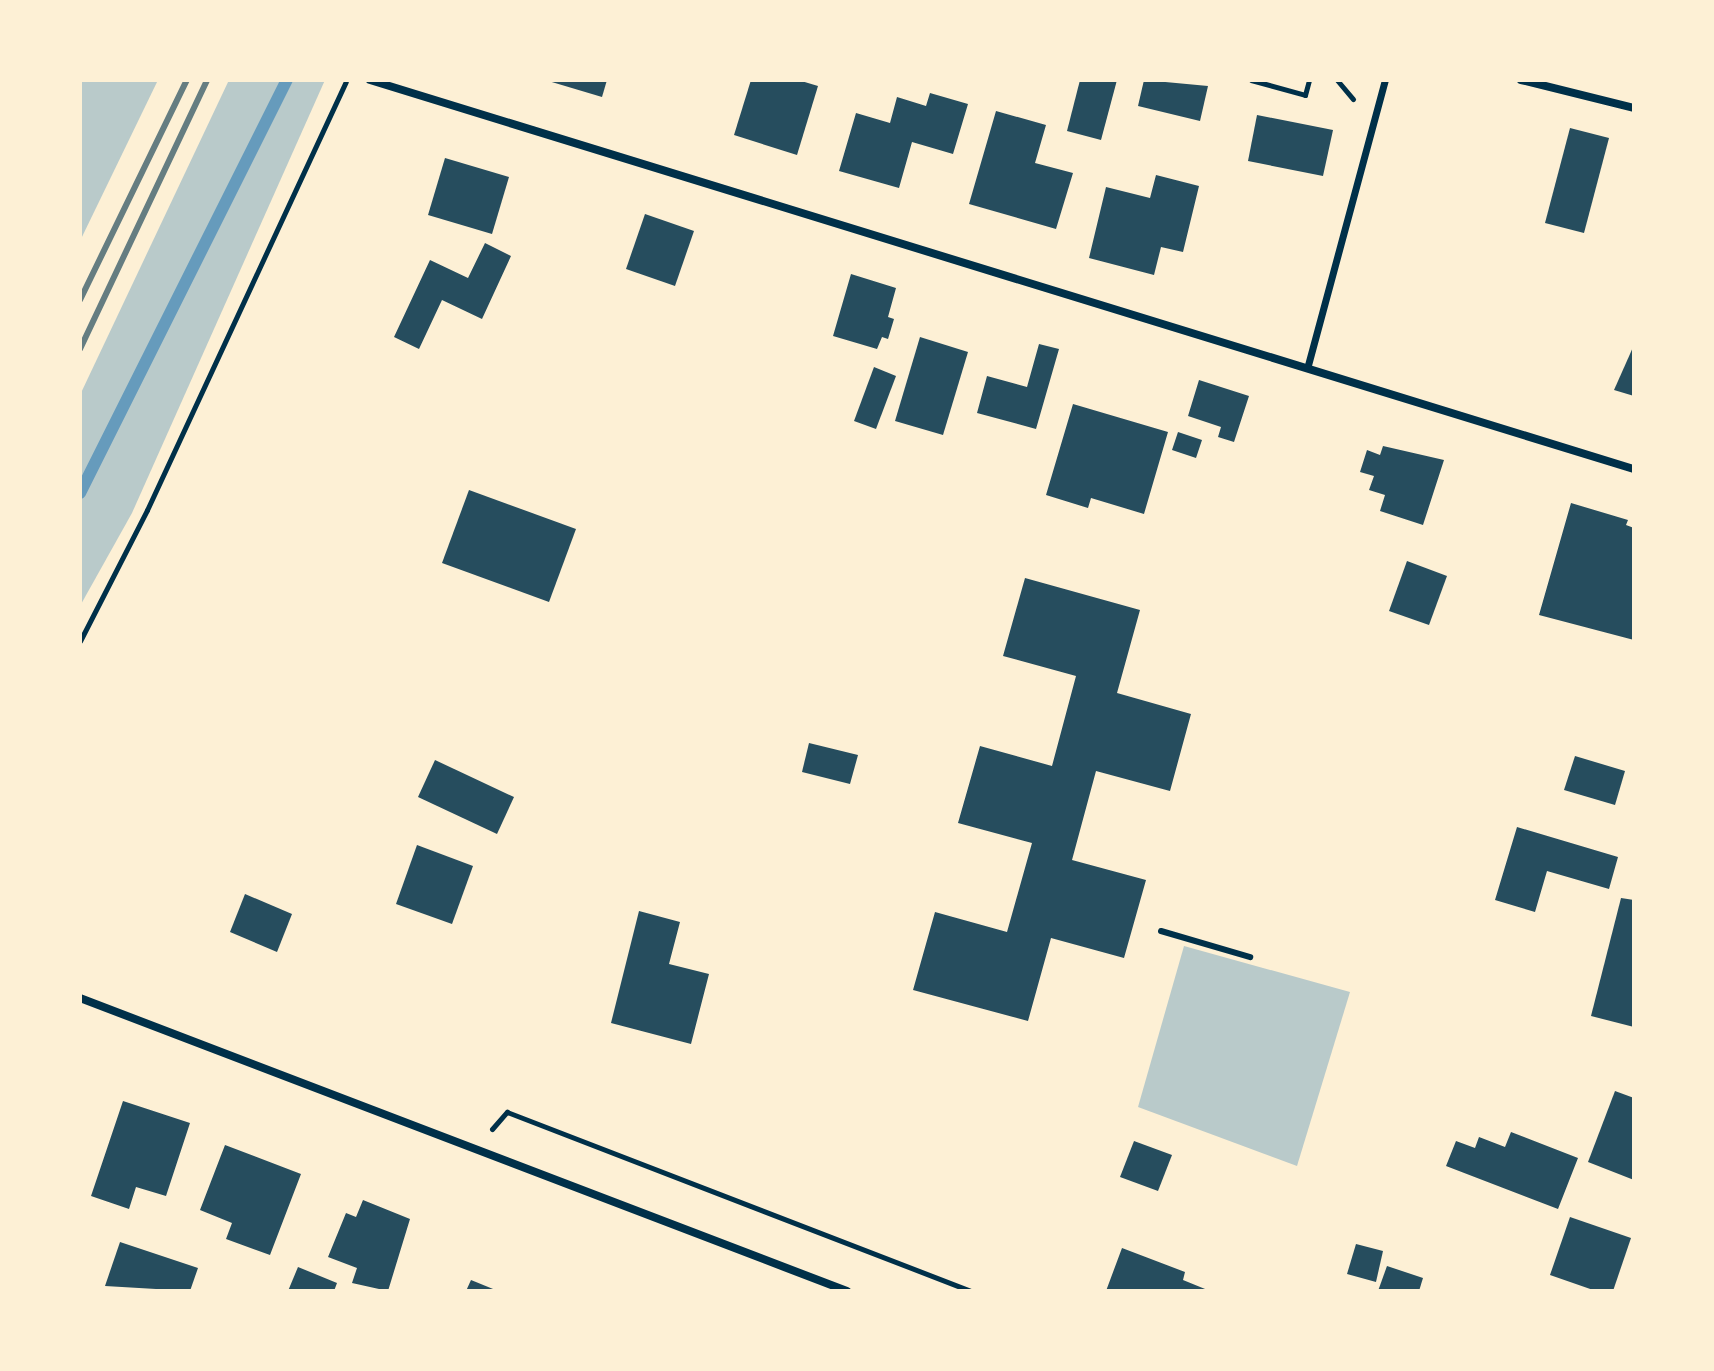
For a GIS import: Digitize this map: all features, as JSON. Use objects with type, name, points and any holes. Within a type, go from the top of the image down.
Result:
[{"type":"street","points":[[370,80],[1308,365],[1634,469]]},
{"type":"street","points":[[1308,365],[1385,80]]},
{"type":"street","points":[[1521,80],[1634,108]]},
{"type":"street","points":[[80,998],[847,1291]]},
{"type":"lane","points":[[1161,931],[1250,957]]},
{"type":"path","points":[[80,641],[147,510],[346,80]]},
{"type":"path","points":[[1251,80],[1305,95],[1309,80]]},
{"type":"path","points":[[475,1149],[507,1112],[970,1291]]},
{"type":"shaded area","points":[[80,80],[158,80],[80,241]]},
{"type":"shaded area","points":[[229,80],[325,80],[132,513],[80,606],[80,395]]},
{"type":"shaded area","points":[[1184,946],[1350,992],[1297,1166],[1138,1107]]},
{"type":"building","points":[[545,80],[607,80],[602,97]]},
{"type":"building","points":[[751,80],[798,80],[818,86],[797,155],[734,135]]},
{"type":"building","points":[[1080,80],[1117,80],[1101,140],[1067,131]]},
{"type":"building","points":[[1144,80],[1208,86],[1200,121],[1138,106]]},
{"type":"building","points":[[930,93],[968,104],[953,154],[912,142],[899,188],[839,171],[856,113],[890,123],[897,97],[926,106]]},
{"type":"building","points":[[996,111],[1046,125],[1035,163],[1073,173],[1056,229],[969,204]]},
{"type":"building","points":[[1257,115],[1333,130],[1323,176],[1248,161]]},
{"type":"building","points":[[1570,128],[1609,138],[1584,233],[1545,223]]},
{"type":"building","points":[[445,158],[509,177],[492,234],[428,215]]},
{"type":"building","points":[[1156,175],[1199,186],[1183,252],[1161,247],[1154,275],[1089,258],[1106,187],[1150,198]]},
{"type":"building","points":[[645,214],[694,231],[675,286],[626,269]]},
{"type":"building","points":[[485,243],[511,256],[482,319],[442,300],[419,349],[394,337],[430,260],[468,278]]},
{"type":"building","points":[[851,274],[896,288],[888,317],[894,319],[888,339],[882,337],[877,349],[833,336]]},
{"type":"building","points":[[920,337],[968,352],[943,435],[895,421]]},
{"type":"building","points":[[1039,344],[1059,349],[1036,429],[977,413],[987,376],[1027,387]]},
{"type":"building","points":[[1634,345],[1634,396],[1614,390]]},
{"type":"building","points":[[874,367],[896,376],[876,429],[854,421]]},
{"type":"building","points":[[1199,380],[1249,396],[1234,442],[1218,437],[1221,427],[1188,416]]},
{"type":"building","points":[[1073,404],[1168,432],[1144,514],[1091,498],[1088,508],[1046,495]]},
{"type":"building","points":[[1178,432],[1202,440],[1196,458],[1172,450]]},
{"type":"building","points":[[1383,446],[1444,460],[1423,525],[1380,511],[1385,495],[1369,490],[1374,476],[1360,472],[1367,450],[1380,455]]},
{"type":"building","points":[[469,490],[576,529],[549,602],[442,563]]},
{"type":"building","points":[[1571,503],[1628,520],[1626,525],[1634,528],[1634,640],[1539,615]]},
{"type":"building","points":[[1407,561],[1447,576],[1429,625],[1389,611]]},
{"type":"building","points":[[1025,578],[1140,610],[1117,693],[1191,714],[1170,791],[1096,771],[1072,860],[1146,880],[1124,958],[1051,938],[1028,1021],[913,990],[935,912],[1007,932],[1032,843],[958,823],[980,746],[1052,766],[1076,676],[1003,656]]},
{"type":"building","points":[[809,743],[858,755],[850,784],[802,772]]},
{"type":"building","points":[[1575,756],[1625,771],[1615,805],[1564,790]]},
{"type":"building","points":[[435,760],[514,797],[497,834],[418,797]]},
{"type":"building","points":[[1517,827],[1618,857],[1609,889],[1547,871],[1535,912],[1495,900]]},
{"type":"building","points":[[417,845],[473,866],[452,924],[396,904]]},
{"type":"building","points":[[245,894],[292,914],[277,952],[230,932]]},
{"type":"building","points":[[1621,898],[1634,900],[1634,1027],[1591,1016]]},
{"type":"building","points":[[639,911],[680,922],[669,964],[709,974],[691,1044],[611,1023]]},
{"type":"building","points":[[1615,1091],[1634,1098],[1634,1180],[1588,1162]]},
{"type":"building","points":[[123,1101],[190,1123],[166,1196],[136,1187],[129,1209],[91,1196]]},
{"type":"building","points":[[1511,1132],[1578,1158],[1558,1209],[1446,1166],[1456,1141],[1475,1148],[1479,1137],[1505,1147]]},
{"type":"building","points":[[1134,1141],[1172,1155],[1158,1191],[1120,1177]]},
{"type":"building","points":[[225,1145],[301,1174],[270,1255],[226,1239],[232,1223],[200,1210]]},
{"type":"building","points":[[363,1200],[410,1219],[388,1291],[352,1283],[357,1268],[328,1257],[346,1213],[356,1217]]},
{"type":"building","points":[[1570,1217],[1631,1238],[1613,1291],[1596,1291],[1550,1275]]},
{"type":"building","points":[[120,1242],[198,1268],[190,1291],[105,1286]]},
{"type":"building","points":[[1356,1244],[1383,1251],[1376,1282],[1347,1274]]},
{"type":"building","points":[[1122,1248],[1185,1272],[1183,1280],[1210,1291],[1106,1291]]},
{"type":"building","points":[[1387,1266],[1423,1278],[1419,1291],[1378,1291]]},
{"type":"building","points":[[298,1267],[337,1283],[334,1291],[288,1291]]},
{"type":"building","points":[[471,1280],[498,1291],[466,1291]]},
{"type":"waterway","points":[[80,493],[287,80]]},
{"type":"railway","points":[[80,300],[187,80]]},
{"type":"railway","points":[[80,349],[207,80]]}]
